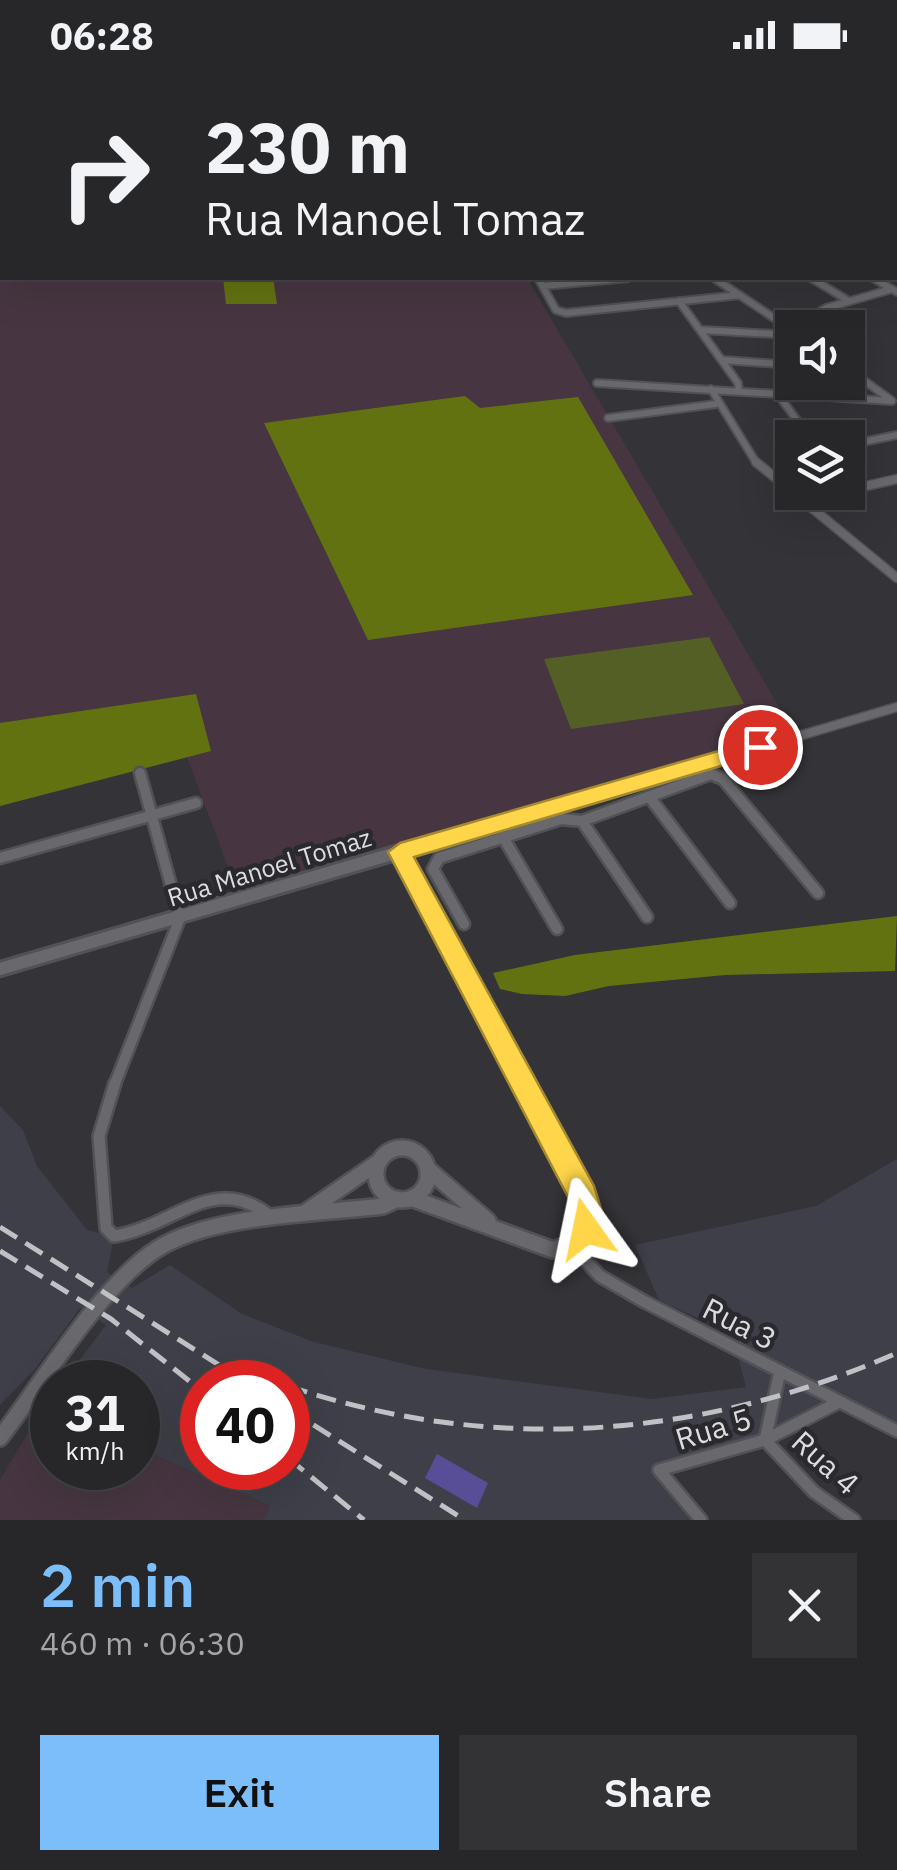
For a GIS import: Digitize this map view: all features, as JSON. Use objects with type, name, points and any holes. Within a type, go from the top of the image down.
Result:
[{"type":"street","points":[[539,280],[556,310],[571,313],[740,294]]},
{"type":"street","points":[[543,286],[607,280]]},
{"type":"street","points":[[717,280],[775,318]]},
{"type":"street","points":[[814,280],[849,301]]},
{"type":"street","points":[[831,310],[849,301],[894,290]]},
{"type":"street","points":[[679,301],[739,390]]},
{"type":"street","points":[[702,330],[775,334]]},
{"type":"street","points":[[722,360],[775,365]]},
{"type":"street","points":[[865,381],[895,402]]},
{"type":"street","points":[[597,383],[775,394]]},
{"type":"street","points":[[711,389],[716,404],[758,467],[775,481]]},
{"type":"street","points":[[781,400],[796,420]]},
{"type":"street","points":[[865,400],[895,402]]},
{"type":"street","points":[[608,418],[716,404]]},
{"type":"street","points":[[865,442],[897,435]]},
{"type":"street","points":[[865,486],[897,479]]},
{"type":"street","points":[[810,510],[897,578]]},
{"type":"street","name":"Rua Manoel Tomaz","points":[[0,970],[897,707]]},
{"type":"street","points":[[140,774],[180,918],[110,1096],[99,1136],[106,1228],[114,1236],[128,1236],[219,1197],[255,1199],[272,1218]]},
{"type":"street","points":[[464,924],[432,865],[438,858],[562,819],[582,821],[651,799],[661,789],[718,776],[818,893]]},
{"type":"street","points":[[589,796],[600,815]]},
{"type":"street","points":[[651,799],[730,902]]},
{"type":"street","points":[[0,858],[196,804]]},
{"type":"street","points":[[582,821],[647,917]]},
{"type":"street","points":[[503,836],[557,929]]},
{"type":"street","points":[[378,1162],[376,1181],[380,1190],[552,1250],[572,1246],[586,1229],[588,1215],[583,1196],[400,852]]},
{"type":"street","points":[[303,1215],[390,1152],[408,1149],[423,1158],[429,1170],[467,1208],[500,1229]]},
{"type":"street","points":[[0,1438],[142,1258],[187,1234],[272,1218],[383,1206],[423,1190],[429,1170]]},
{"type":"street","name":"Rua 3","points":[[572,1246],[600,1276],[897,1430]]},
{"type":"street","points":[[765,1440],[780,1371]]},
{"type":"street","name":"Rua 5","points":[[701,1520],[659,1470],[765,1440],[839,1402]]},
{"type":"street","points":[[0,1422],[26,1404]]},
{"type":"street","name":"Rua 4","points":[[765,1440],[814,1492],[854,1520]]},
{"type":"shaded area","points":[[0,280],[528,280],[792,729],[237,891],[187,757],[0,806]]},
{"type":"shaded area","points":[[0,1106],[23,1130],[37,1166],[87,1230],[114,1236],[107,1272],[132,1288],[170,1265],[242,1314],[314,1342],[426,1369],[652,1399],[746,1387],[732,1334],[659,1300],[635,1245],[816,1206],[897,1159],[897,1431],[839,1402],[765,1440],[660,1470],[701,1520],[263,1520],[270,1506],[234,1490],[310,1490],[310,1360],[180,1360],[180,1466],[160,1458],[160,1360],[80,1360],[106,1325],[80,1308],[42,1360],[30,1360],[30,1374],[0,1405]]},
{"type":"shaded area","points":[[30,1429],[30,1490],[160,1490],[160,1458],[180,1466],[180,1490],[234,1490],[270,1506],[263,1520],[0,1520],[0,1480]]},
{"type":"green space","points":[[223,280],[273,280],[277,304],[226,304]]},
{"type":"green space","points":[[465,396],[480,408],[578,397],[693,595],[368,640],[264,423]]},
{"type":"green space","points":[[709,637],[744,704],[571,729],[544,659]]},
{"type":"green space","points":[[196,694],[211,751],[0,806],[0,723]]},
{"type":"green space","points":[[897,916],[895,971],[725,975],[609,986],[565,996],[500,989],[493,973],[575,955]]},
{"type":"building","points":[[437,1454],[488,1483],[477,1508],[425,1478]]},
{"type":"railway","points":[[0,1227],[211,1360]]},
{"type":"railway","points":[[0,1251],[111,1319],[180,1374]]},
{"type":"railway","points":[[310,1392],[365,1408],[442,1422],[519,1429],[596,1428],[748,1404],[823,1382],[897,1353]]},
{"type":"railway","points":[[310,1423],[465,1520]]},
{"type":"railway","points":[[310,1476],[364,1520]]},
{"type":"route","points":[[586,1229],[588,1215],[583,1196],[400,852],[760,747]]}]
